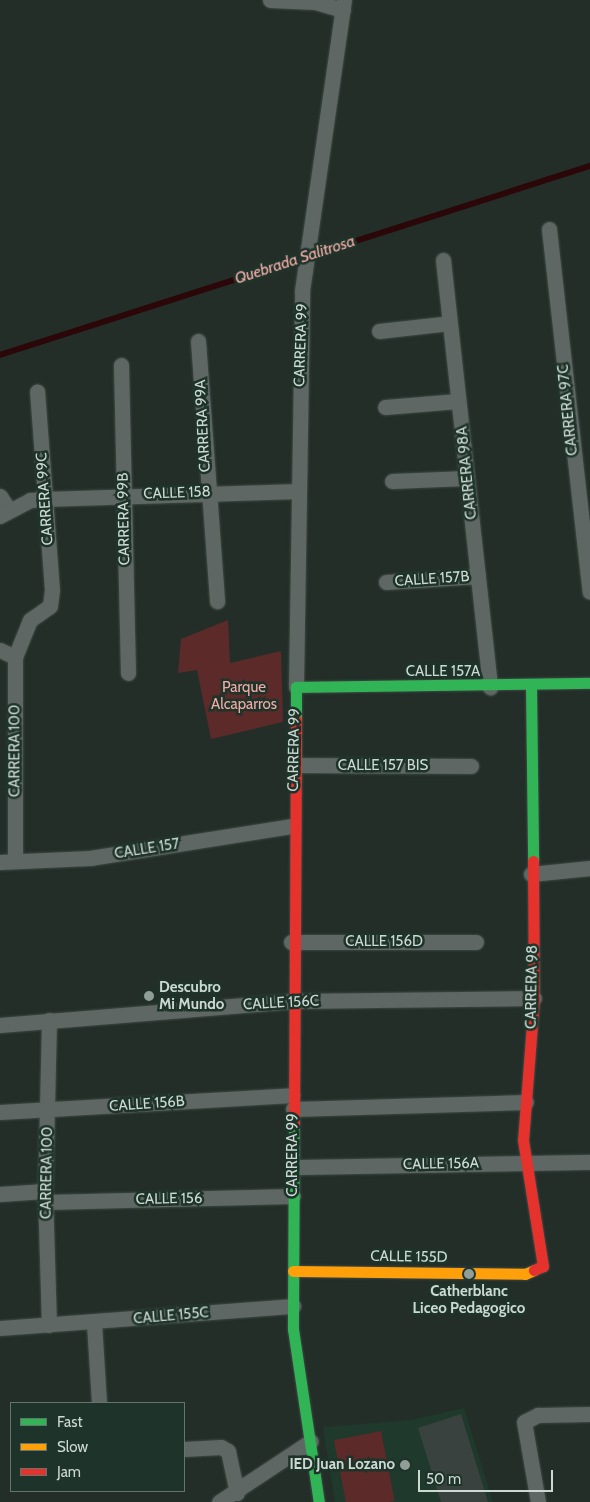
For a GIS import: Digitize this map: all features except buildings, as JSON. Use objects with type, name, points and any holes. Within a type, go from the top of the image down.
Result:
[{"type":"street","points":[[270,0],[343,5]]},
{"type":"street","name":"CARRERA 99","points":[[319,1502],[293,1306],[292,826],[295,765],[302,291],[310,223],[343,5]]},
{"type":"street","name":"CARRERA 97C","points":[[549,228],[590,592]]},
{"type":"street","name":"CARRERA 98A","points":[[443,260],[490,687]]},
{"type":"street","points":[[379,331],[450,323]]},
{"type":"street","name":"CARRERA 99A","points":[[198,341],[207,492],[218,600]]},
{"type":"street","name":"CARRERA 99B","points":[[121,365],[128,673]]},
{"type":"street","name":"CARRERA 99C","points":[[15,657],[30,620],[50,606],[37,392]]},
{"type":"street","points":[[385,406],[458,401]]},
{"type":"street","points":[[392,481],[467,478]]},
{"type":"street","name":"CALLE 158","points":[[4,513],[45,499],[207,492],[299,491]]},
{"type":"street","points":[[0,496],[4,513]]},
{"type":"street","name":"CALLE 157B","points":[[386,582],[478,576]]},
{"type":"street","points":[[0,650],[15,657]]},
{"type":"street","name":"CARRERA 100","points":[[8,862],[15,657]]},
{"type":"street","name":"CALLE 157A","points":[[296,687],[490,687],[590,683]]},
{"type":"street","name":"CARRERA 98","points":[[525,1274],[536,1272],[545,1258],[525,1163],[526,1102],[534,998],[530,685]]},
{"type":"street","name":"CALLE 157 BIS","points":[[295,765],[470,766]]},
{"type":"street","name":"CALLE 157","points":[[8,862],[90,858],[292,826]]},
{"type":"street","points":[[532,874],[590,868]]},
{"type":"street","name":"CALLE 156D","points":[[291,942],[476,942]]},
{"type":"street","name":"CALLE 156C","points":[[0,1025],[293,1001],[534,998]]},
{"type":"street","name":"CARRERA 100","points":[[49,1020],[45,1197],[49,1326]]},
{"type":"street","name":"CALLE 156B","points":[[0,1112],[293,1102],[526,1102]]},
{"type":"street","name":"CALLE 156A","points":[[293,1167],[590,1162]]},
{"type":"street","name":"CALLE 156","points":[[0,1194],[45,1197],[293,1196]]},
{"type":"street","name":"CALLE 155D","points":[[293,1271],[525,1274]]},
{"type":"street","name":"CALLE 155C","points":[[0,1328],[94,1323],[293,1306]]},
{"type":"street","points":[[94,1323],[99,1402]]},
{"type":"street","points":[[538,1502],[524,1422],[538,1415],[590,1414]]},
{"type":"street","points":[[219,1502],[237,1493],[310,1441]]},
{"type":"street","points":[[185,1449],[221,1447],[228,1451],[237,1493]]},
{"type":"shaded area","name":"IED Juan Lozano","points":[[464,1408],[493,1502],[335,1502],[323,1427],[411,1420]]},
{"type":"green space","name":"Parque Alcaparros","points":[[228,620],[230,663],[281,651],[283,722],[211,739],[197,670],[178,673],[181,639]]},
{"type":"green space","points":[[381,1431],[395,1501],[346,1502],[334,1440]]},
{"type":"waterway","name":"Quebrada Salitrosa","points":[[0,355],[590,166]]},
{"type":"traffic: fast","points":[[296,720],[296,687],[590,683]]},
{"type":"traffic: fast","points":[[531,685],[533,861]]},
{"type":"traffic: fast","points":[[294,1124],[293,1329],[319,1502]]},
{"type":"traffic: slow","points":[[293,1271],[525,1274],[534,1270]]},
{"type":"traffic: jam","points":[[294,1124],[296,720]]},
{"type":"traffic: jam","points":[[533,861],[534,998],[523,1140],[543,1266],[534,1270]]},
{"type":"place","name":"Descubro Mi Mundo","points":[[149,996]]},
{"type":"place","name":"Catherblanc Liceo Pedagogico","points":[[469,1274]]},
{"type":"place","name":"IED Juan Lozano","points":[[405,1465]]}]
